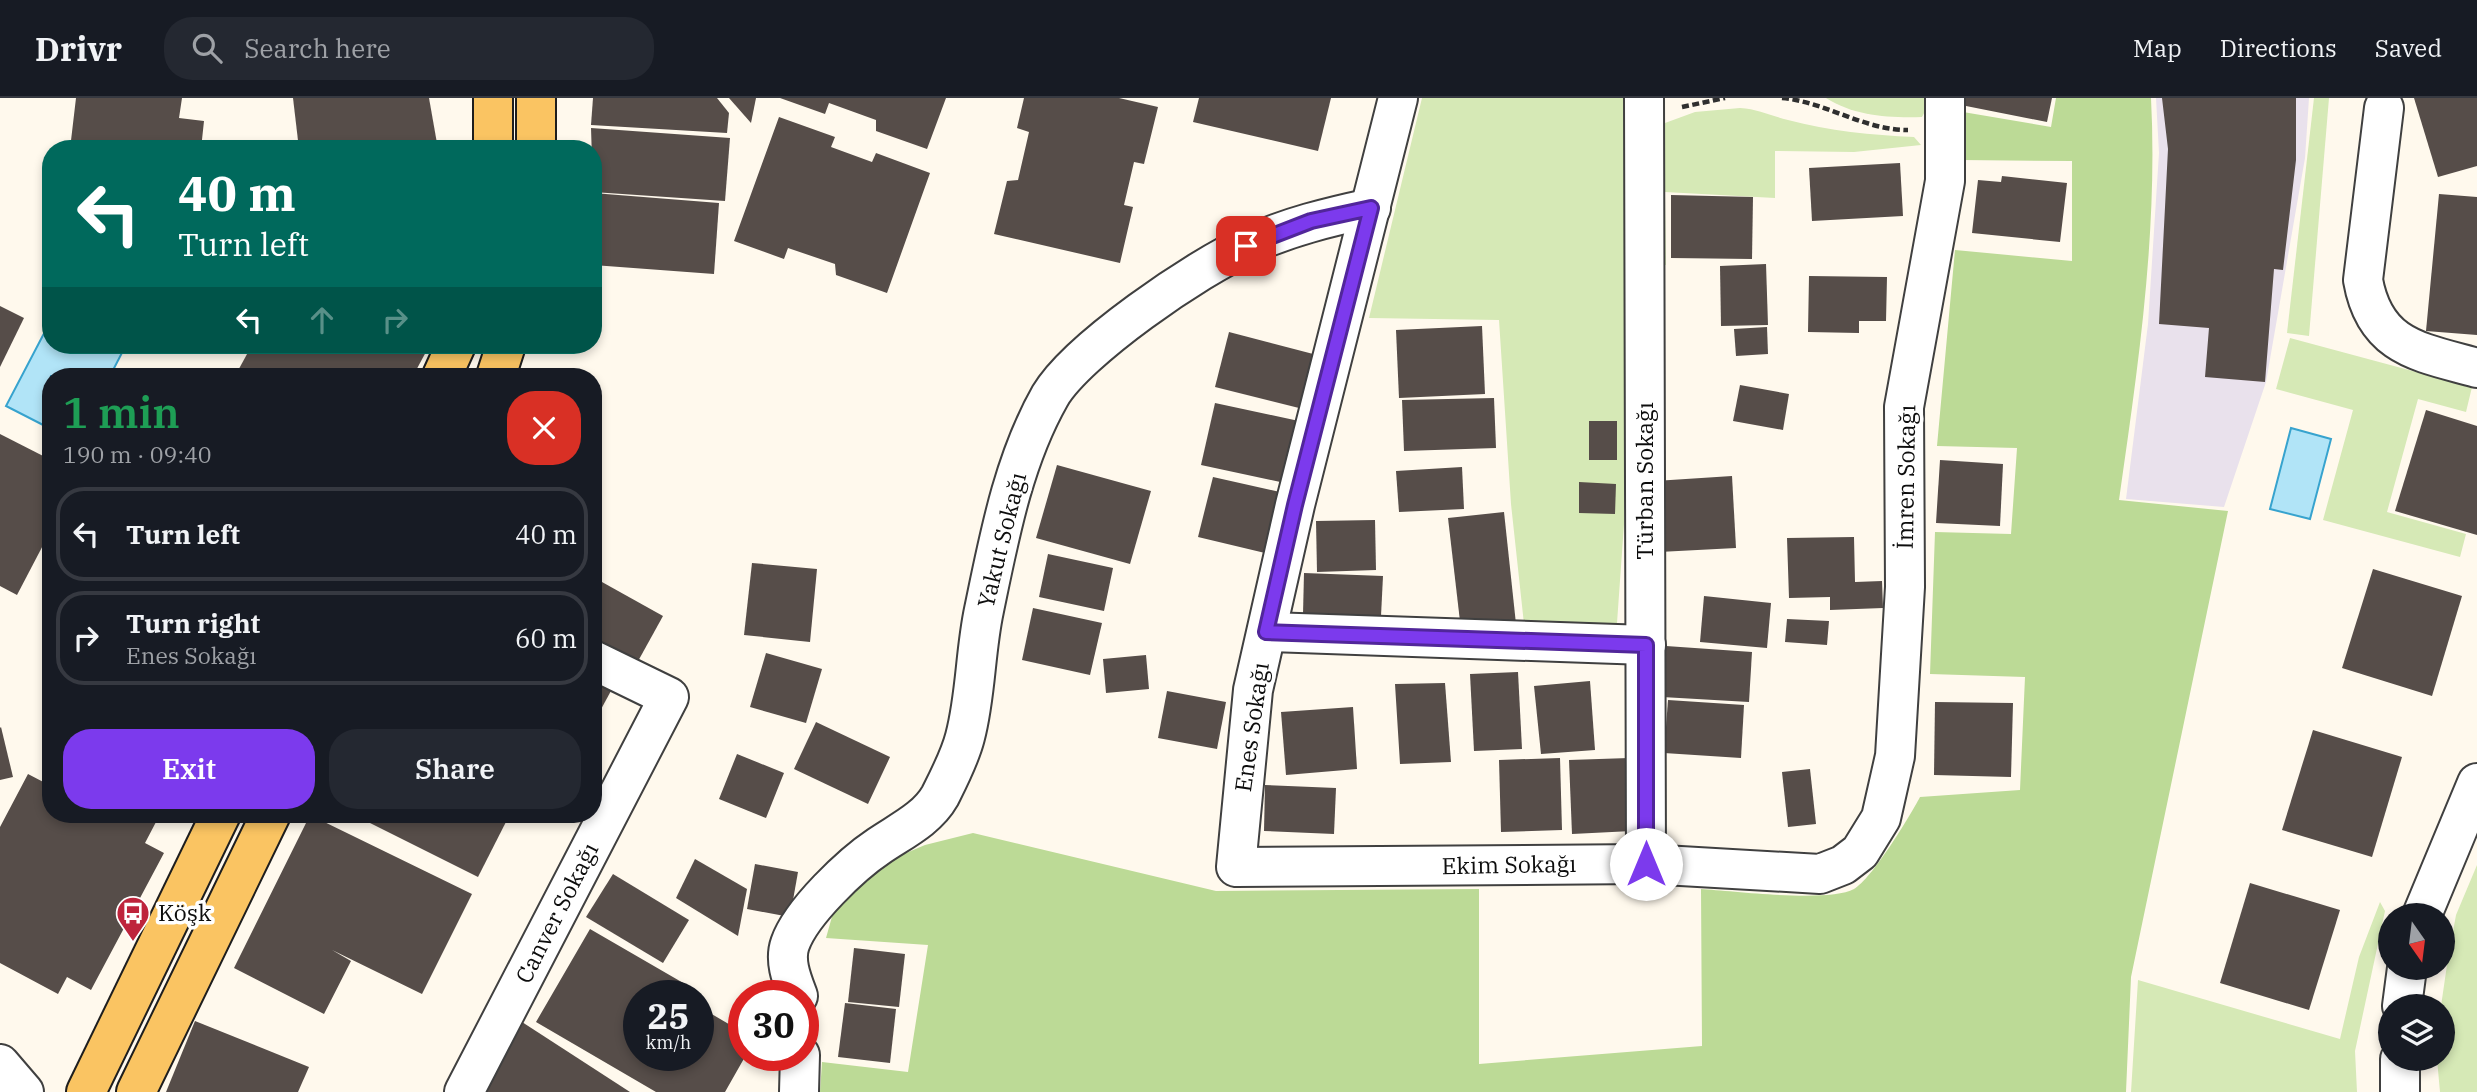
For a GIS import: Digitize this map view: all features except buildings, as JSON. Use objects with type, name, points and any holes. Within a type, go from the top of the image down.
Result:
[{"type":"main road","points":[[493,98],[493,140]]},
{"type":"main road","points":[[536,98],[536,140]]},
{"type":"main road","points":[[86,1092],[216,823]]},
{"type":"main road","points":[[136,1092],[267,823]]},
{"type":"street","name":"Enes Sokağı","points":[[1236,867],[1253,691],[1295,505],[1398,98]]},
{"type":"street","name":"Türban Sokağı","points":[[1644,98],[1646,864]]},
{"type":"street","points":[[2384,108],[2363,280],[2368,305],[2395,341],[2477,368]]},
{"type":"street","name":"İmren Sokağı","points":[[1860,852],[1881,818],[1895,756],[1905,587],[1904,407],[1945,181],[1945,114]]},
{"type":"street","name":"Yakut Sokağı","points":[[792,980],[788,967],[790,944],[822,895],[866,855],[932,810],[946,784],[965,738],[980,630],[1002,527],[1028,441],[1052,394],[1087,353],[1177,288],[1246,246],[1311,221],[1371,208]]},
{"type":"street","points":[[1266,632],[1646,645]]},
{"type":"street","name":"Canver Sokağı","points":[[464,1092],[669,697],[602,664]]},
{"type":"street","points":[[2427,903],[2477,783]]},
{"type":"street","name":"Ekim Sokağı","points":[[1236,867],[1646,864],[1820,874],[1843,865],[1860,852]]},
{"type":"street","points":[[0,1064],[24,1092]]},
{"type":"street","points":[[799,1092],[800,1071]]},
{"type":"street","points":[[2400,1071],[2400,1092]]},
{"type":"path","points":[[1783,98],[1800,100],[1888,130],[1945,114]]},
{"type":"shaded area","points":[[2156,98],[2309,98],[2305,158],[2266,382],[2224,507],[2126,499],[2148,324],[2159,153]]},
{"type":"green space","points":[[1422,98],[1627,98],[1624,524],[1617,623],[1524,624],[1511,504],[1499,320],[1369,318]]},
{"type":"green space","points":[[1826,98],[1932,98],[1922,117],[1910,117],[1860,112]]},
{"type":"green space","points":[[2056,98],[2151,98],[2152,199],[2145,300],[2119,500],[2228,511],[2131,977],[2126,1092],[820,1092],[822,1062],[908,1072],[928,945],[826,938],[833,913],[846,893],[885,862],[925,845],[973,833],[1216,891],[1479,889],[1479,1064],[1702,1046],[1701,889],[1803,896],[1841,893],[1854,889],[1880,861],[1920,797],[2020,790],[2025,677],[1930,674],[1935,532],[2011,534],[2017,448],[1937,446],[1955,250],[2072,261],[2072,161],[1961,160],[1963,112],[2051,127]]},
{"type":"green space","points":[[2314,98],[2329,98],[2309,336],[2287,333]]},
{"type":"green space","points":[[1740,108],[1835,130],[1914,137],[1921,145],[1854,152],[1775,151],[1775,198],[1665,192],[1666,265],[1655,266],[1658,153],[1665,123],[1695,112]]},
{"type":"green space","points":[[2290,338],[2472,387],[2466,412],[2418,399],[2387,512],[2466,534],[2460,557],[2323,520],[2353,410],[2276,389]]},
{"type":"green space","points":[[2477,865],[2477,1092],[2440,1092],[2438,1071],[2455,1071],[2455,994],[2443,994],[2445,980],[2455,980],[2456,915]]},
{"type":"green space","points":[[2378,907],[2378,944],[2355,1051],[2357,1092],[2131,1092],[2138,980],[2340,1039],[2359,957]]},
{"type":"water","points":[[42,337],[42,354],[121,354],[114,368],[42,368],[42,424],[6,406]]},
{"type":"water","points":[[2291,428],[2331,439],[2310,519],[2270,509]]},
{"type":"place","name":"Köşk","points":[[133,943]]},
{"type":"route","points":[[1246,246],[1311,221],[1371,208],[1295,505],[1266,632],[1646,645],[1646,864]]}]
